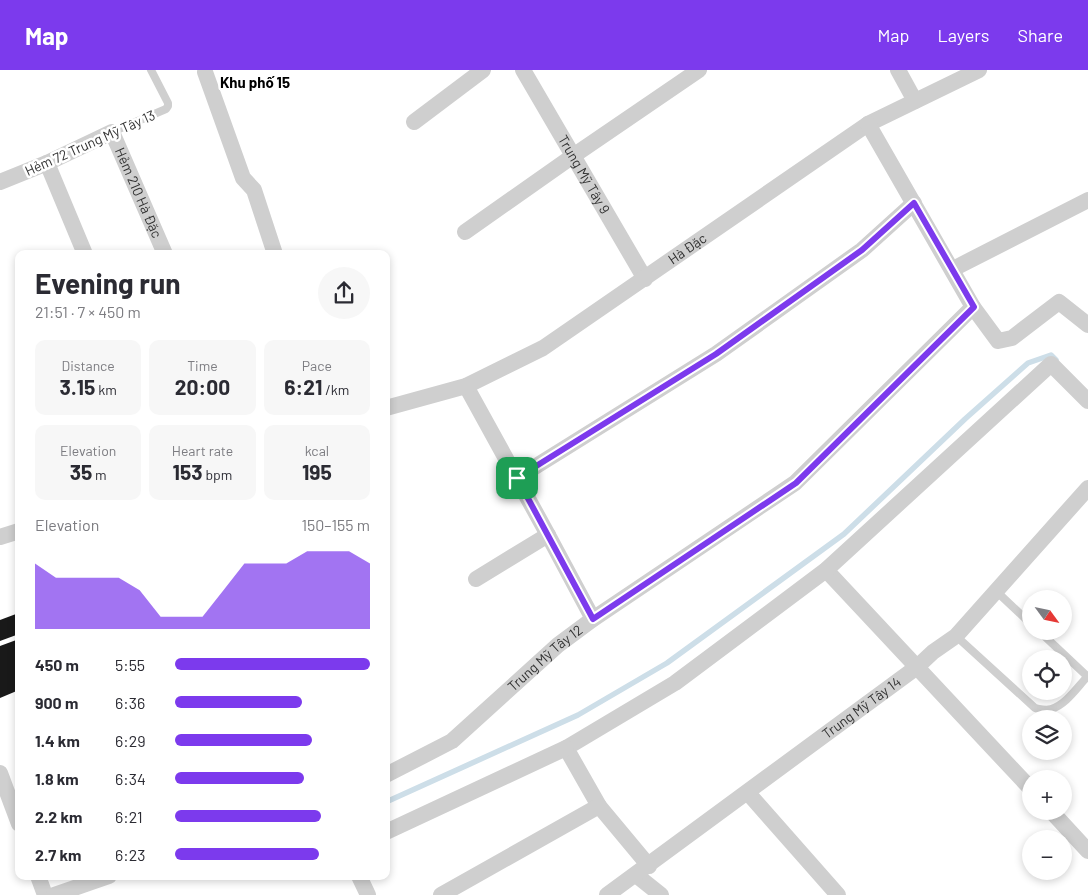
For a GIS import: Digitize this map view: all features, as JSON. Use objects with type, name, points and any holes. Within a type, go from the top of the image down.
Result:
[{"type":"street","points":[[414,122],[483,70]]},
{"type":"street","name":"Trung Mỹ Tây 9","points":[[523,70],[645,279]]},
{"type":"street","points":[[465,232],[699,70]]},
{"type":"street","points":[[898,70],[915,101]]},
{"type":"street","name":"Hà Đặc","points":[[390,407],[466,386],[544,348],[868,124],[980,70]]},
{"type":"street","points":[[205,72],[243,178],[254,190],[274,250]]},
{"type":"street","points":[[868,124],[974,307],[998,341],[1012,338],[1059,302],[1088,325]]},
{"type":"street","name":"Hẻm 72 Trung Mỹ Tây 13","points":[[0,182],[47,163],[112,132]]},
{"type":"street","name":"Hẻm 210 Hà Đặc","points":[[112,132],[163,250]]},
{"type":"street","points":[[47,163],[83,250]]},
{"type":"street","points":[[953,269],[1088,200]]},
{"type":"street","points":[[517,478],[716,354],[862,250],[914,203]]},
{"type":"street","name":"Trung Mỹ Tây 12","points":[[390,773],[452,741],[558,644],[796,483],[974,307]]},
{"type":"street","points":[[390,830],[566,748],[675,683],[826,570],[1051,364],[1088,401]]},
{"type":"street","points":[[466,386],[593,619]]},
{"type":"street","name":"Trung Mỹ Tây 14","points":[[607,895],[917,668],[933,652],[956,636],[1088,488]]},
{"type":"street","points":[[0,537],[15,532]]},
{"type":"street","points":[[476,579],[548,535]]},
{"type":"street","points":[[826,570],[895,641],[917,668],[1022,779]]},
{"type":"street","points":[[566,748],[599,806],[642,870],[662,895]]},
{"type":"street","points":[[0,773],[15,813]]},
{"type":"street","points":[[748,793],[838,895]]},
{"type":"street","points":[[441,895],[599,806]]},
{"type":"street","points":[[1059,820],[1088,852]]},
{"type":"street","points":[[39,880],[44,895]]},
{"type":"street","points":[[54,895],[97,880]]},
{"type":"street","points":[[361,880],[368,895]]},
{"type":"lane","name":"Hẻm 72 Trung Mỹ Tây 13","points":[[112,132],[166,110],[168,102],[151,70]]},
{"type":"lane","points":[[996,592],[1022,616]]},
{"type":"lane","points":[[956,636],[1035,708],[1044,710],[1052,709],[1063,702],[1088,676],[1049,640]]},
{"type":"building","points":[[15,614],[15,635],[0,641],[0,620]]},
{"type":"building","points":[[15,640],[15,692],[0,698],[0,646]]},
{"type":"waterway","points":[[390,800],[578,715],[667,663],[844,534],[965,419],[1028,363],[1051,355],[1056,360]]},
{"type":"district","name":"Khu phố 15","points":[[255,83]]},
{"type":"route","points":[[914,203],[974,307],[796,483],[593,619],[517,478],[716,354],[862,250],[914,203]]}]
